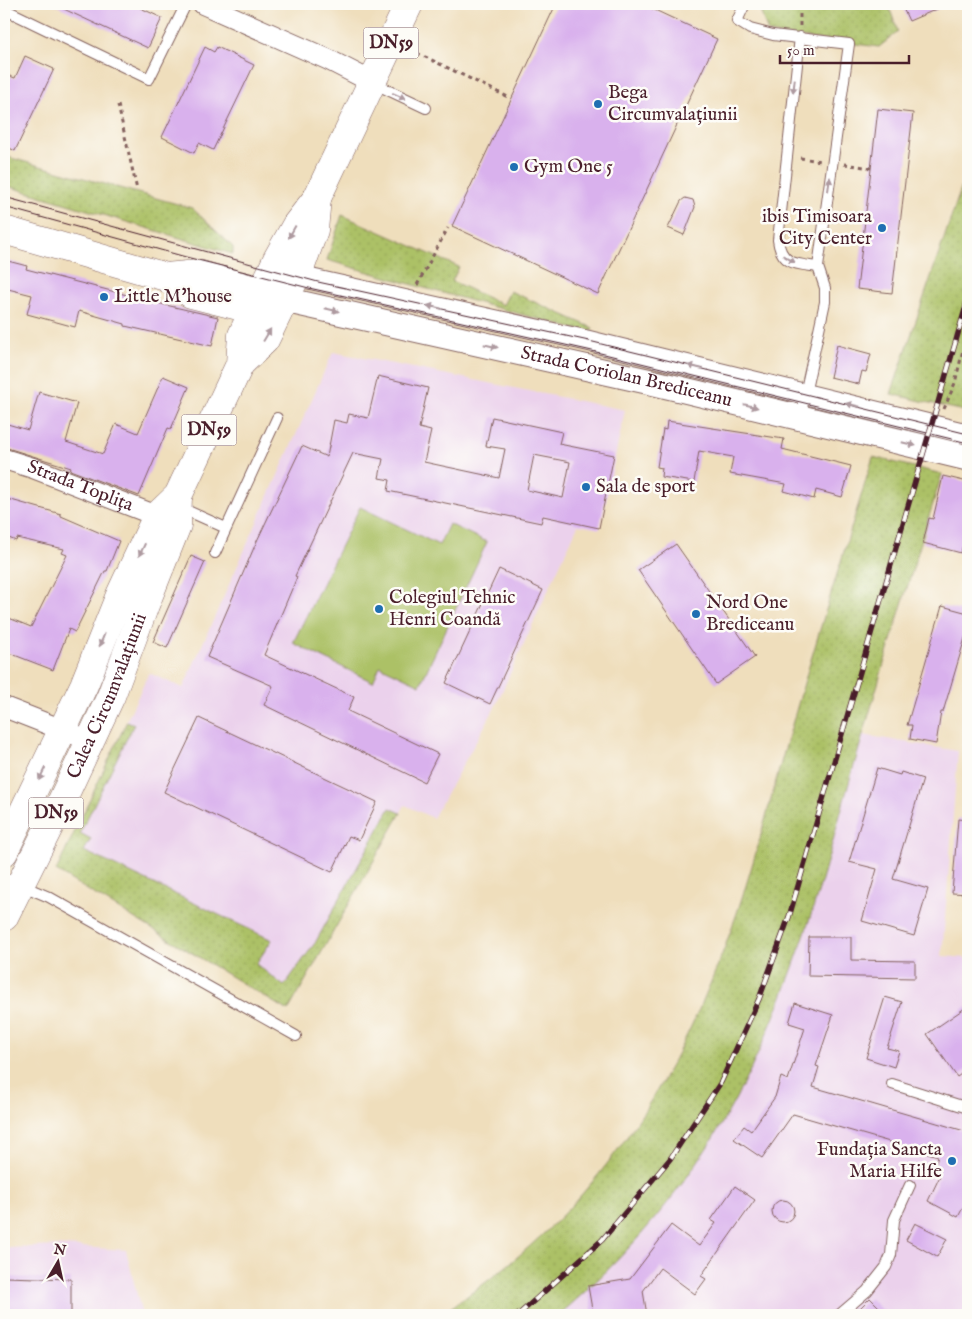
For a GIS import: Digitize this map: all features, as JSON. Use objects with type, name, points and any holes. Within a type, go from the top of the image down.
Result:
[{"type":"main road","name":"Calea Circumvalațiunii","points":[[267,301],[296,225],[317,198],[409,4]]},
{"type":"main road","name":"Calea Circumvalațiunii","points":[[4,852],[84,685],[120,595],[171,506],[240,364],[242,335],[267,301],[296,276],[314,230],[317,198]]},
{"type":"main road","points":[[4,230],[166,277],[190,294],[267,301]]},
{"type":"main road","name":"Calea Circumvalațiunii","points":[[4,917],[12,881],[91,741],[111,696],[177,525],[171,506]]},
{"type":"street","points":[[203,4],[327,59],[372,82]]},
{"type":"street","name":"Strada Coriolan Brediceanu","points":[[296,276],[590,341],[968,434]]},
{"type":"street","name":"Strada Coriolan Brediceanu","points":[[267,301],[651,382],[968,458]]},
{"type":"street","name":"Strada Toplița","points":[[4,459],[171,506]]},
{"type":"street","points":[[4,707],[91,741]]},
{"type":"lane","points":[[4,9],[149,79],[186,4]]},
{"type":"lane","points":[[745,4],[737,21],[750,29],[773,35],[849,44],[818,267],[825,288],[825,302],[800,418]]},
{"type":"lane","points":[[800,37],[778,240],[779,250],[784,258],[796,264],[818,267]]},
{"type":"lane","points":[[372,82],[426,108]]},
{"type":"lane","points":[[215,552],[277,418]]},
{"type":"lane","points":[[171,506],[226,528]]},
{"type":"lane","points":[[12,881],[49,897],[296,1036]]},
{"type":"lane","points":[[892,1084],[968,1108]]},
{"type":"lane","points":[[839,1315],[867,1291],[886,1267],[891,1254],[894,1220],[910,1185]]},
{"type":"path","points":[[800,4],[800,37]]},
{"type":"path","points":[[417,53],[508,97]]},
{"type":"path","points":[[118,105],[137,190]]},
{"type":"path","points":[[416,288],[448,228]]},
{"type":"path","points":[[943,412],[956,383],[968,329]]},
{"type":"shaded area","name":"Colegiul Tehnic Henri Coandă","points":[[333,352],[625,410],[600,529],[578,525],[493,711],[433,818],[405,805],[288,1011],[56,871],[149,673],[183,688]]},
{"type":"shaded area","points":[[863,735],[958,751],[942,956],[968,958],[968,1315],[559,1315],[603,1275],[646,1229],[694,1166],[734,1101],[780,1001],[807,928]]},
{"type":"shaded area","points":[[64,1246],[126,1250],[142,1315],[4,1315],[4,1248]]},
{"type":"green space","points":[[758,4],[888,4],[898,32],[879,47],[768,33]]},
{"type":"green space","points":[[4,156],[192,208],[233,247],[233,254],[4,185]]},
{"type":"green space","points":[[968,168],[968,394],[964,411],[891,394]]},
{"type":"green space","points":[[342,215],[459,267],[452,281],[503,305],[510,291],[593,328],[590,333],[327,260]]},
{"type":"green space","points":[[873,457],[942,474],[877,688],[814,906],[779,1005],[745,1081],[702,1156],[666,1205],[604,1274],[559,1315],[440,1315],[475,1291],[530,1246],[567,1210],[601,1172],[631,1131],[658,1089],[682,1045],[704,999],[740,904],[808,670]]},
{"type":"green space","points":[[360,507],[439,545],[449,524],[487,542],[420,685],[380,666],[373,682],[293,643]]},
{"type":"green space","points":[[127,721],[134,724],[80,833],[91,839],[84,851],[272,940],[256,964],[284,986],[315,943],[390,808],[401,813],[288,1011],[56,871]]},
{"type":"building","points":[[53,4],[132,4],[162,18],[148,48]]},
{"type":"building","name":"Bega Circumvalațiunii","points":[[556,4],[642,4],[717,39],[598,294],[452,226]]},
{"type":"building","points":[[901,4],[949,4],[909,21]]},
{"type":"building","points":[[205,47],[214,52],[217,47],[254,65],[213,150],[199,143],[194,153],[162,137]]},
{"type":"building","points":[[25,56],[54,69],[15,151],[4,145],[4,82],[7,75],[15,78]]},
{"type":"building","name":"ibis Timisoara City Center","points":[[878,109],[913,113],[892,293],[857,289]]},
{"type":"building","points":[[685,198],[693,200],[695,207],[684,235],[668,228],[681,201]]},
{"type":"building","points":[[4,260],[27,266],[26,269],[131,296],[131,294],[158,300],[157,303],[218,317],[212,346],[125,326],[125,324],[79,311],[75,327],[27,314],[32,295],[4,288]]},
{"type":"building","points":[[837,345],[871,354],[866,372],[862,371],[859,384],[830,377]]},
{"type":"building","points":[[163,376],[189,387],[171,429],[168,428],[139,496],[70,470],[71,468],[4,447],[4,423],[28,430],[39,392],[77,403],[66,442],[103,454],[116,424],[138,433]]},
{"type":"building","points":[[378,376],[428,388],[419,428],[431,431],[424,462],[499,478],[505,449],[486,446],[492,417],[562,432],[559,444],[614,455],[599,528],[543,516],[541,523],[388,491],[390,480],[379,478],[383,459],[353,453],[295,576],[297,577],[264,655],[354,697],[348,711],[438,754],[424,782],[264,705],[273,686],[207,657],[256,543],[302,446],[327,457],[334,420],[347,423],[349,414],[368,418]],"holes":[[[534,455],[570,462],[563,498],[527,490]]]},
{"type":"building","points":[[667,421],[784,439],[782,449],[851,466],[842,497],[816,490],[814,499],[784,491],[786,484],[730,474],[733,457],[699,451],[694,482],[661,477],[662,468],[657,467],[663,429],[666,430]]},
{"type":"building","points":[[943,476],[968,482],[968,522],[961,553],[923,543],[929,518],[933,519]]},
{"type":"building","points":[[4,498],[61,514],[61,516],[119,541],[107,571],[105,571],[75,632],[69,629],[53,670],[4,651],[4,616],[31,627],[67,555],[62,553],[64,549],[17,538],[16,541],[4,536]]},
{"type":"building","name":"Nord One Brediceanu","points":[[676,544],[755,657],[716,684],[638,570]]},
{"type":"building","points":[[191,556],[205,562],[167,648],[153,642]]},
{"type":"building","points":[[499,569],[543,590],[490,704],[446,683]]},
{"type":"building","points":[[942,606],[968,613],[968,628],[943,712],[941,712],[936,744],[910,739],[912,725],[907,725]]},
{"type":"building","points":[[199,718],[377,802],[359,840],[349,836],[332,872],[164,792]]},
{"type":"building","points":[[877,768],[900,775],[901,772],[923,779],[893,879],[928,889],[914,936],[862,921],[877,869],[849,862]]},
{"type":"building","points":[[958,819],[968,820],[968,894],[952,893]]},
{"type":"building","points":[[809,937],[851,937],[851,960],[915,961],[915,978],[808,976]]},
{"type":"building","points":[[885,997],[902,1002],[887,1048],[899,1051],[894,1067],[866,1058]]},
{"type":"building","points":[[795,1003],[833,1015],[816,1066],[819,1067],[813,1087],[968,1132],[968,1198],[958,1217],[928,1201],[940,1176],[933,1174],[938,1156],[793,1114],[762,1158],[734,1139],[744,1126],[751,1131],[775,1097],[781,1077],[788,1080],[805,1028],[789,1023]]},
{"type":"building","points":[[968,1006],[968,1069],[957,1077],[927,1034]]},
{"type":"building","points":[[735,1186],[755,1200],[701,1276],[706,1279],[695,1294],[660,1268],[643,1291],[647,1315],[593,1315],[588,1286],[630,1279],[671,1225],[699,1246],[716,1223],[711,1220]]},
{"type":"building","points":[[783,1200],[791,1203],[794,1211],[791,1219],[783,1222],[775,1219],[772,1211],[775,1203]]},
{"type":"building","points":[[915,1223],[947,1239],[937,1257],[906,1240]]},
{"type":"building","points":[[4,1277],[71,1279],[71,1315],[4,1315]]},
{"type":"building","points":[[870,1298],[887,1315],[853,1315]]},
{"type":"tram line","points":[[4,197],[318,282],[589,341],[968,434]]},
{"type":"tram line","points":[[4,207],[186,257],[309,288],[588,350],[968,443]]},
{"type":"railway","points":[[518,1315],[602,1240],[670,1159],[721,1082],[759,999],[789,917],[968,299]]},
{"type":"place","name":"Bega Circumvalațiunii","points":[[598,104]]},
{"type":"place","name":"Gym One 5","points":[[514,167]]},
{"type":"place","name":"ibis Timisoara City Center","points":[[882,228]]},
{"type":"place","name":"Little M'house","points":[[104,297]]},
{"type":"place","name":"Sala de sport","points":[[586,487]]},
{"type":"place","name":"Colegiul Tehnic Henri Coandă","points":[[379,609]]},
{"type":"place","name":"Nord One Brediceanu","points":[[696,614]]},
{"type":"place","name":"Fundația Sancta Maria Hilfe","points":[[952,1161]]}]
